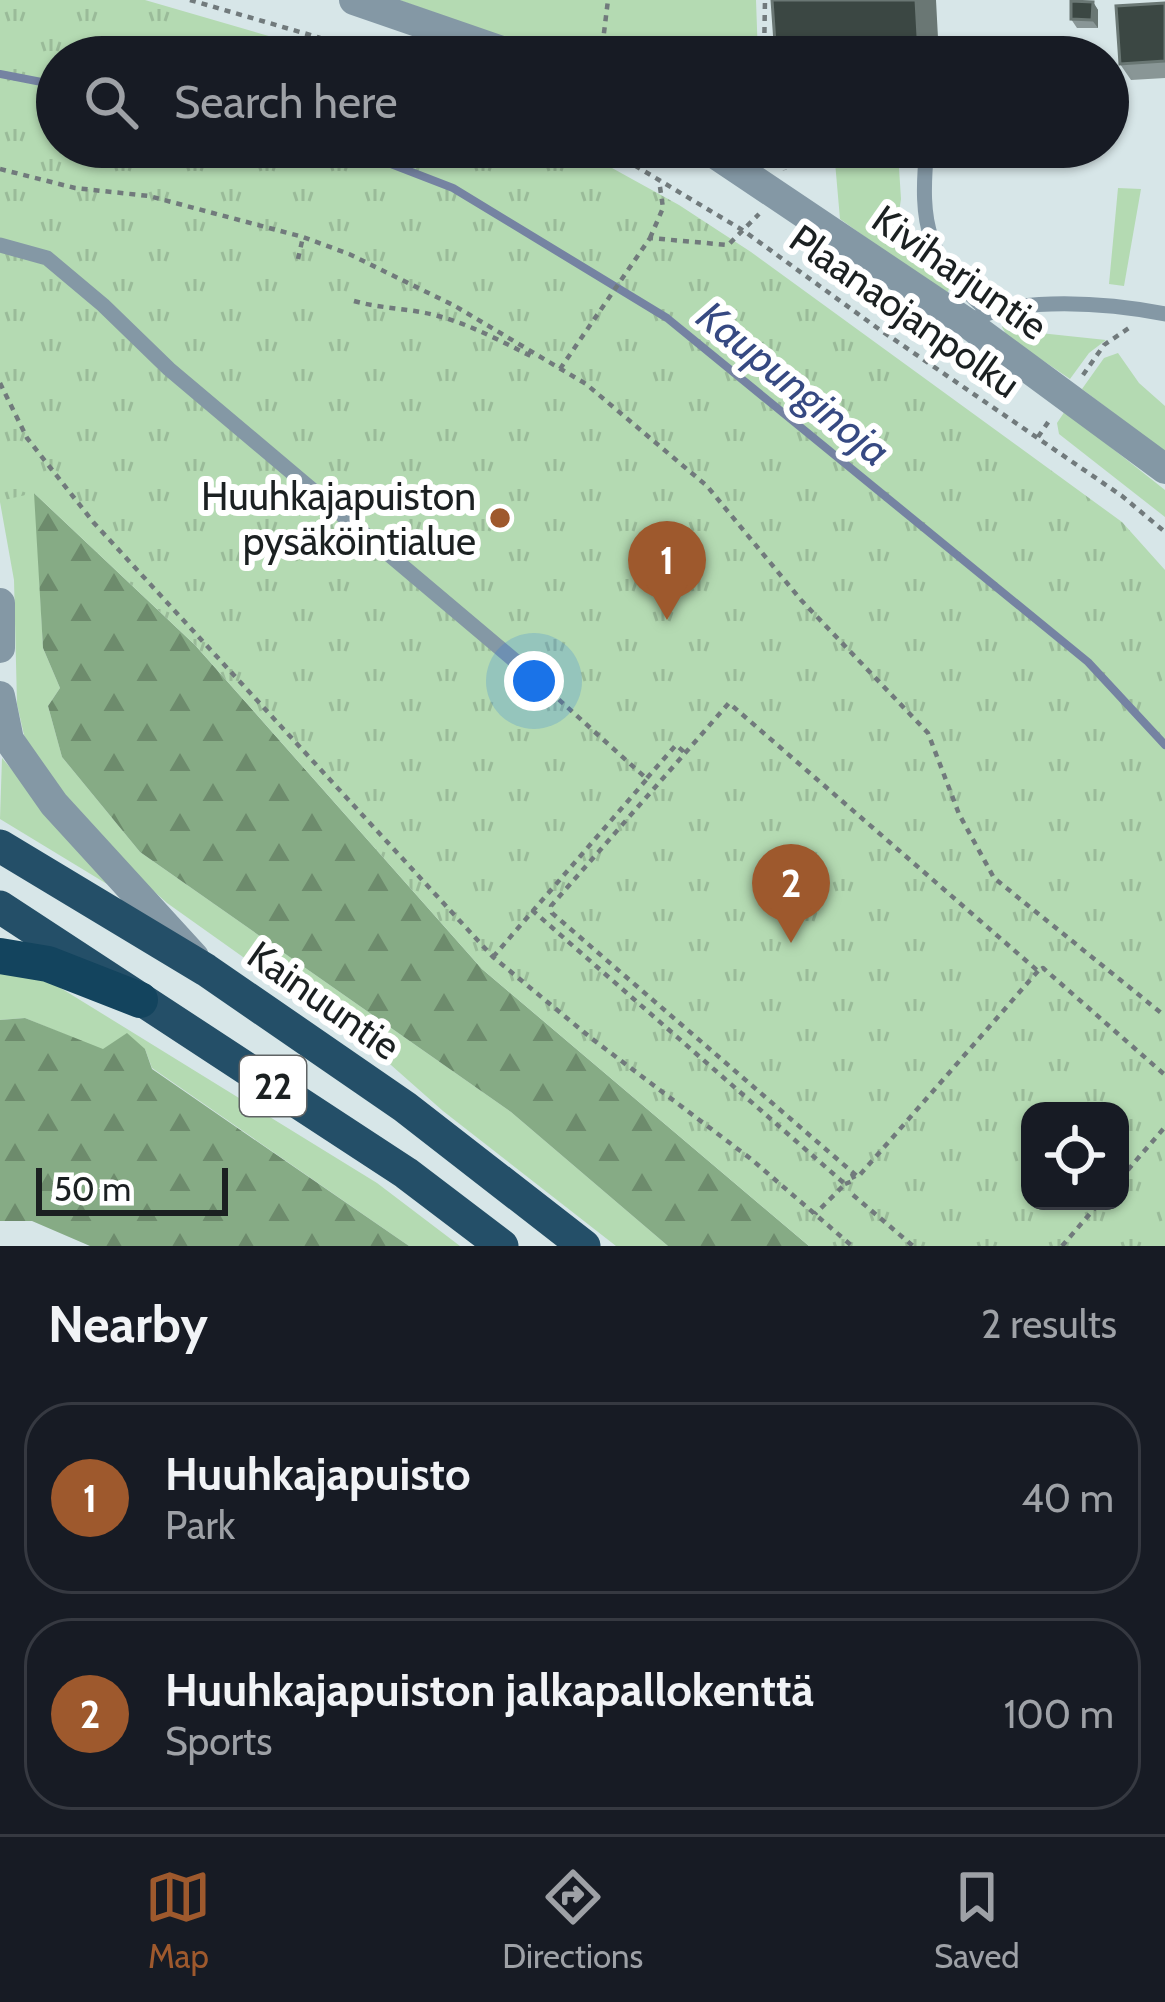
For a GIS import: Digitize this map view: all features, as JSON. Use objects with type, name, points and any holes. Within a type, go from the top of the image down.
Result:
[{"type":"highway","name":"Kainuuntie","points":[[0,845],[206,970],[405,1107],[584,1246]]},
{"type":"highway","name":"22","points":[[0,907],[406,1173],[502,1246]]},
{"type":"highway","points":[[0,956],[49,964],[140,1000]]},
{"type":"street","points":[[354,0],[458,36]]},
{"type":"street","name":"Kiviharjuntie","points":[[738,168],[977,317],[1068,396],[1165,470]]},
{"type":"street","points":[[0,604],[0,648]]},
{"type":"street","points":[[0,696],[9,740],[55,804],[206,970]]},
{"type":"lane","points":[[927,168],[927,237],[977,317],[1011,306],[1159,313]]},
{"type":"lane","points":[[0,245],[47,258],[180,378],[520,665]]},
{"type":"path","points":[[190,0],[314,36]]},
{"type":"path","points":[[604,36],[608,0]]},
{"type":"path","points":[[764,36],[765,0]]},
{"type":"path","name":"Plaanaojanpolku","points":[[641,168],[744,231],[1122,496],[1165,532]]},
{"type":"path","points":[[0,169],[75,188],[149,196],[303,237],[349,254],[454,306],[559,370]]},
{"type":"path","points":[[559,370],[650,238],[663,208],[659,178]]},
{"type":"path","points":[[650,238],[728,245],[778,194]]},
{"type":"path","points":[[298,259],[303,237]]},
{"type":"path","points":[[354,301],[451,320],[586,384],[707,486],[801,600],[928,733],[959,814],[994,878],[1165,1016]]},
{"type":"path","points":[[1038,436],[1104,345],[1159,313]]},
{"type":"path","points":[[0,383],[27,438],[94,524],[493,957],[751,1159],[852,1246]]},
{"type":"path","points":[[520,665],[647,779]]},
{"type":"path","points":[[1038,971],[729,703],[551,906],[552,913],[858,1177],[1043,968],[1165,1075]]},
{"type":"path","points":[[493,957],[676,745],[684,752]]},
{"type":"path","points":[[532,910],[845,1184]]},
{"type":"path","points":[[1129,1169],[1165,1127]]},
{"type":"path","points":[[815,1214],[855,1180],[850,1172]]},
{"type":"path","points":[[854,1195],[913,1246]]},
{"type":"path","points":[[1062,1246],[1093,1210]]},
{"type":"green space","points":[[0,0],[145,0],[269,36],[36,36],[36,168],[612,168],[751,252],[1122,522],[1165,570],[1165,1246],[809,1246],[482,969],[195,645],[34,493],[0,501]]},
{"type":"green space","points":[[399,0],[756,0],[757,36],[499,36]]},
{"type":"green space","points":[[836,168],[899,168],[901,199],[895,238],[951,281],[948,292],[939,290],[840,219]]},
{"type":"green space","points":[[1118,188],[1141,189],[1124,286],[1109,284]]},
{"type":"green space","points":[[1004,315],[1021,331],[1106,340],[1089,353],[1070,379],[1007,336],[1002,327]]},
{"type":"green space","points":[[1118,353],[1139,383],[1165,406],[1165,452],[1082,389],[1104,358]]},
{"type":"green space","points":[[0,401],[21,440],[35,494],[43,648],[60,688],[48,706],[62,757],[140,852],[511,1112],[668,1246],[616,1246],[443,1111],[374,1050],[167,903],[40,767],[24,735],[17,704],[14,580],[0,502]]},
{"type":"green space","points":[[1065,411],[1165,490],[1165,517],[1059,434],[1057,423]]},
{"type":"green space","points":[[34,493],[195,645],[482,969],[809,1246],[668,1246],[511,1112],[140,852],[62,757],[48,706],[60,688],[43,648]]},
{"type":"green space","points":[[2,758],[106,880],[107,884],[0,819]]},
{"type":"green space","points":[[0,967],[46,979],[377,1183],[460,1246],[409,1246],[152,1068],[145,1049],[103,1050],[25,1018],[0,1020]]},
{"type":"green space","points":[[25,1018],[103,1049],[127,1033],[145,1049],[152,1069],[409,1246],[90,1246],[32,1221],[0,1221],[0,1020]]},
{"type":"building","points":[[772,0],[916,0],[918,36],[775,36]]},
{"type":"building","points":[[1071,1],[1093,2],[1092,20],[1071,19]]},
{"type":"building","points":[[1165,3],[1165,61],[1129,63],[1129,36],[1118,36],[1116,6]]},
{"type":"waterway","name":"Kaupunginoja","points":[[0,74],[36,81]]},
{"type":"waterway","name":"Kaupunginoja","points":[[401,168],[453,188],[667,318],[1088,662],[1165,745]]},
{"type":"place","name":"Huuhkajapuiston pysäköintialue","points":[[500,518]]},
{"type":"place","name":"Huuhkajapuisto","points":[[667,620]]},
{"type":"place","name":"Huuhkajapuiston jalkapallokenttä","points":[[791,943]]}]
